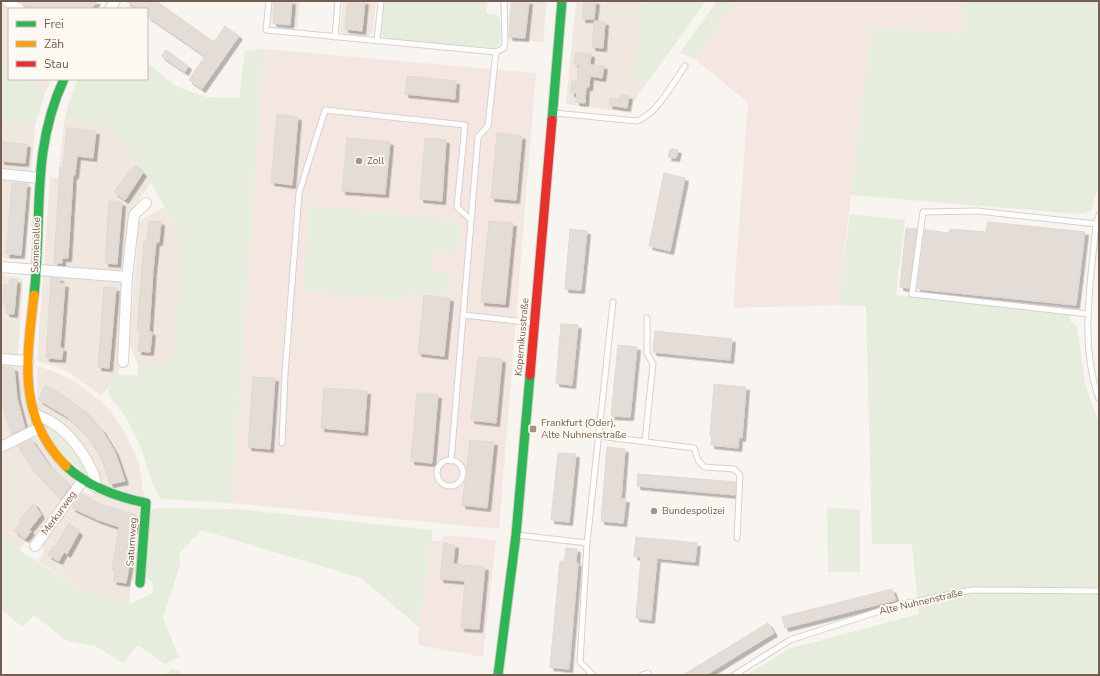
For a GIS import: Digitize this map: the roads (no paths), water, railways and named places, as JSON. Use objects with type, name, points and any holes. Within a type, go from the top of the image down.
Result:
[{"type":"main road","name":"Kopernikusstraße","points":[[498,675],[516,535],[562,1]]},
{"type":"main road","name":"Sonnenallee","points":[[64,80],[51,111],[45,138],[40,178],[35,250],[36,270],[28,361],[28,384],[34,414],[39,428],[61,461],[83,480],[95,487],[117,497],[146,503]]},
{"type":"main road","name":"Saturnweg","points":[[140,583],[146,503]]},
{"type":"street","points":[[7,1],[18,8]]},
{"type":"street","points":[[1,174],[40,178]]},
{"type":"street","points":[[123,362],[127,277],[134,215],[146,203]]},
{"type":"street","points":[[1,267],[127,277]]},
{"type":"street","points":[[1,359],[28,361]]},
{"type":"street","points":[[34,414],[51,422],[75,441],[94,476],[95,487]]},
{"type":"street","points":[[1,447],[39,428]]},
{"type":"street","name":"Merkurweg","points":[[36,546],[83,480]]},
{"type":"lane","points":[[269,1],[266,30],[496,52],[504,48],[505,42],[504,1]]},
{"type":"lane","points":[[335,37],[338,1]]},
{"type":"lane","points":[[377,41],[381,1]]},
{"type":"lane","points":[[451,461],[478,137],[488,126],[496,52]]},
{"type":"lane","points":[[552,112],[637,121],[645,118],[654,110],[685,66]]},
{"type":"lane","points":[[282,443],[285,374],[299,193],[325,110],[465,125],[457,207],[471,220]]},
{"type":"lane","points":[[1088,314],[912,294],[923,212],[977,211],[1096,224]]},
{"type":"lane","points":[[1099,215],[1096,224],[1087,324],[1092,380],[1099,400]]},
{"type":"lane","points":[[593,675],[580,662],[587,543],[613,302]]},
{"type":"lane","points":[[464,315],[534,323]]},
{"type":"lane","points":[[645,441],[653,364],[647,353],[647,318]]},
{"type":"lane","points":[[599,436],[694,448],[698,460],[704,467],[734,470],[740,475],[737,538]]},
{"type":"lane","points":[[451,461],[461,467],[462,476],[458,483],[451,486],[443,485],[437,475],[440,464],[451,461]]},
{"type":"lane","points":[[516,535],[587,543]]},
{"type":"lane","name":"Alte Nuhnenstraße","points":[[734,675],[790,640],[898,605],[972,590],[1099,591]]},
{"type":"lane","points":[[642,675],[648,673],[649,675]]},
{"type":"place","name":"Zoll","points":[[359,161]]},
{"type":"place","name":"Frankfurt (Oder), Alte Nuhnenstraße","points":[[533,429]]},
{"type":"place","name":"Bundespolizei","points":[[654,511]]}]
